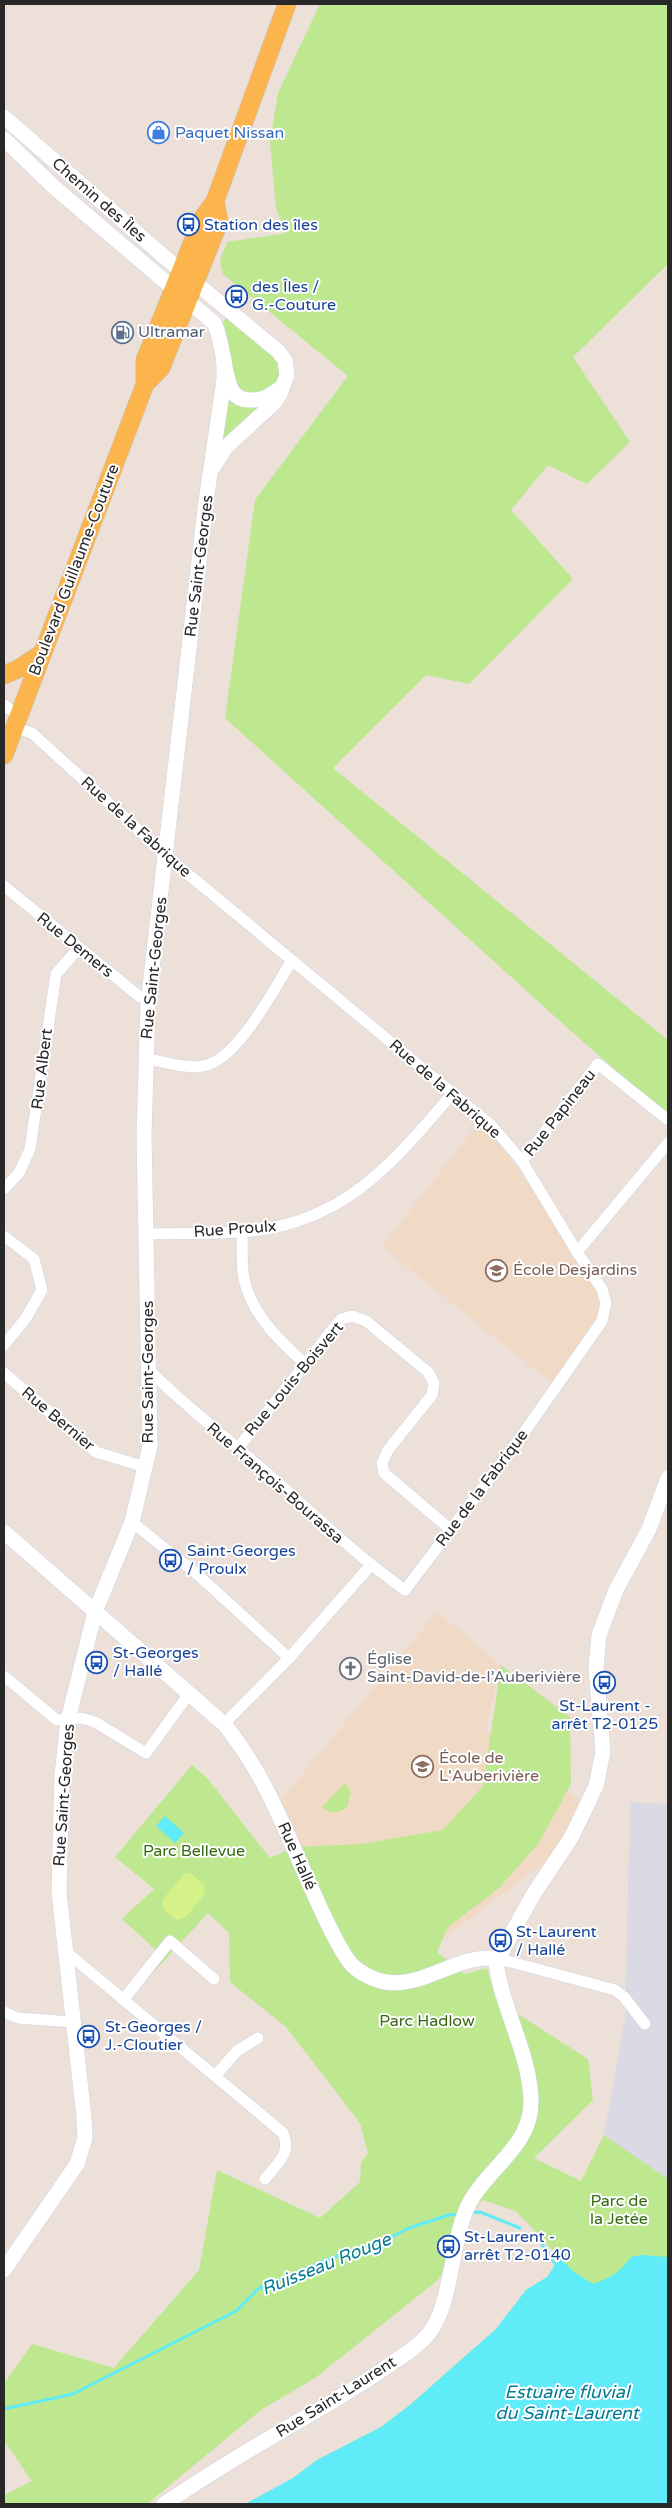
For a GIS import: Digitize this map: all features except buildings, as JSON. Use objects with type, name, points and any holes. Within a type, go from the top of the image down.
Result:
[{"type":"main road","name":"Boulevard Guillaume-Couture","points":[[4,755],[144,384],[145,360],[202,218],[216,201],[286,4]]},
{"type":"main road","name":"Boulevard Guillaume-Couture","points":[[144,384],[161,368],[219,222],[216,201]]},
{"type":"main road","points":[[4,675],[18,669],[41,654]]},
{"type":"street","name":"Chemin des Îles","points":[[4,117],[195,282]]},
{"type":"street","name":"Chemin des Îles","points":[[4,139],[55,188],[188,300]]},
{"type":"street","name":"Rue Saint-Georges","points":[[195,282],[278,351],[285,360],[287,375],[274,403],[226,447],[211,470]]},
{"type":"street","name":"Rue Saint-Georges","points":[[188,300],[214,323],[220,337],[233,392],[239,398],[257,401],[269,396],[284,385]]},
{"type":"street","name":"Rue Saint-Georges","points":[[4,2270],[77,2164],[85,2138],[64,1950],[59,1855],[62,1776],[68,1720],[95,1612],[132,1522],[150,1446],[145,1059],[149,1000],[211,470],[224,380],[224,359]]},
{"type":"street","name":"Rue de la Fabrique","points":[[4,705],[18,722],[165,855],[291,962],[492,1126],[522,1161],[577,1252],[602,1289],[606,1303],[602,1321],[518,1441],[405,1590]]},
{"type":"street","name":"Rue Demers","points":[[4,886],[78,949],[140,997],[149,1000]]},
{"type":"street","name":"Rue Albert","points":[[4,1189],[19,1172],[30,1149],[56,974],[78,949]]},
{"type":"street","points":[[145,1059],[185,1066],[204,1066],[229,1052],[249,1028],[291,962]]},
{"type":"street","name":"Rue Papineau","points":[[522,1161],[598,1064],[668,1120]]},
{"type":"street","name":"Rue Proulx","points":[[146,1234],[242,1232],[285,1225],[324,1212],[366,1185],[400,1155],[453,1093]]},
{"type":"street","points":[[577,1252],[668,1143]]},
{"type":"street","points":[[242,1232],[244,1279],[255,1308],[275,1337],[305,1364]]},
{"type":"street","points":[[4,1236],[34,1259],[42,1290],[26,1318],[4,1345]]},
{"type":"street","name":"Rue Louis-Boisvert","points":[[238,1448],[342,1319],[352,1316],[366,1321],[428,1372],[434,1383],[432,1395],[388,1450],[382,1463],[384,1473],[451,1530]]},
{"type":"street","name":"Rue François-Bourassa","points":[[149,1370],[181,1402],[238,1448],[371,1565],[405,1590]]},
{"type":"street","name":"Rue Bernier","points":[[4,1373],[96,1452],[145,1467]]},
{"type":"street","name":"Rue Saint-Laurent","points":[[164,2504],[237,2457],[356,2388],[418,2344],[431,2331],[441,2308],[467,2208],[476,2192],[505,2160],[526,2129],[531,2102],[527,2070],[498,1980],[496,1962],[500,1959],[533,1895],[571,1838],[596,1786],[603,1752],[596,1668],[599,1635],[616,1590],[648,1529],[668,1478]]},
{"type":"street","points":[[132,1522],[198,1574],[288,1658]]},
{"type":"street","name":"Rue Hallé","points":[[4,1532],[224,1724],[253,1764],[266,1786],[325,1918],[352,1965],[369,1977],[386,1982],[406,1981],[491,1957],[615,1990],[624,1996],[644,2024]]},
{"type":"street","points":[[224,1724],[288,1658],[371,1565]]},
{"type":"street","points":[[4,1676],[58,1720],[81,1718],[95,1722],[146,1753],[190,1694]]},
{"type":"street","points":[[123,2000],[170,1941],[214,1979]]},
{"type":"street","points":[[64,1950],[283,2133],[287,2141],[285,2156],[265,2179]]},
{"type":"street","points":[[4,2012],[18,2018],[72,2022]]},
{"type":"street","points":[[215,2076],[238,2051],[258,2038]]},
{"type":"shaded area","name":"École Desjardins","points":[[481,1119],[519,1169],[598,1293],[602,1321],[554,1385],[382,1247]]},
{"type":"shaded area","name":"École de L'Auberivière","points":[[437,1612],[501,1665],[486,1729],[587,1805],[564,1848],[386,1982],[369,1977],[276,1806]]},
{"type":"shaded area","points":[[630,1802],[668,1804],[668,2179],[604,2135],[625,2019]]},
{"type":"green space","points":[[320,4],[668,4],[668,264],[573,357],[630,442],[587,484],[548,465],[511,510],[573,579],[469,684],[426,675],[333,768],[668,1040],[668,1115],[572,1032],[225,718],[255,500],[348,376],[223,274],[220,261],[227,242],[286,233],[276,208],[270,141],[278,93]]},
{"type":"green space","points":[[230,310],[268,342],[287,375],[211,470],[224,380],[218,332]]},
{"type":"green space","points":[[501,1665],[570,1717],[571,1784],[539,1843],[499,1888],[448,1927],[437,1952],[464,1974],[487,1968],[496,2000],[588,2059],[593,2100],[534,2158],[581,2181],[604,2135],[668,2179],[668,2504],[293,2478],[317,2460],[381,2427],[410,2405],[496,2329],[526,2290],[547,2277],[560,2258],[516,2211],[482,2200],[460,2231],[439,2279],[315,2378],[261,2410],[147,2504],[4,2504],[4,2495],[32,2481],[4,2441],[4,2384],[32,2344],[114,2368],[199,2270],[217,2170],[320,2218],[360,2182],[361,2163],[368,2153],[360,2123],[286,2027],[230,1982],[229,1933],[208,1913],[126,2002],[119,1996],[156,1950],[122,1919],[154,1889],[115,1857],[192,1765],[207,1778],[270,1858],[295,1847],[361,1844],[443,1830],[483,1786]]},
{"type":"green space","points":[[345,1783],[351,1792],[347,1807],[334,1812],[322,1807]]},
{"type":"green space","points":[[185,1873],[190,1873],[204,1885],[205,1893],[186,1917],[177,1920],[165,1911],[162,1900]]},
{"type":"water","points":[[165,1816],[184,1833],[175,1843],[156,1826]]},
{"type":"water","name":"Estuaire fluvial du Saint-Laurent","points":[[642,2255],[668,2257],[668,2504],[245,2504],[293,2478],[317,2460],[381,2427],[410,2405],[496,2329],[526,2290],[547,2277],[560,2258],[574,2272],[593,2284],[615,2274],[631,2257]]},
{"type":"waterway","name":"Ruisseau Rouge","points":[[469,2213],[480,2212],[520,2228]]},
{"type":"waterway","name":"Ruisseau Rouge","points":[[4,2409],[73,2394],[236,2311],[258,2289],[331,2258],[382,2242],[409,2228],[449,2215],[460,2214]]},
{"type":"waterway","name":"Ruisseau Rouge","points":[[542,2244],[557,2267]]},
{"type":"place","name":"Paquet Nissan","points":[[159,133]]},
{"type":"place","name":"Station des îles","points":[[188,225]]},
{"type":"place","name":"des Îles / G.-Couture","points":[[236,296]]},
{"type":"place","name":"Ultramar","points":[[122,332]]},
{"type":"place","name":"École Desjardins","points":[[497,1270]]},
{"type":"place","name":"Saint-Georges / Proulx","points":[[171,1560]]},
{"type":"place","name":"St-Georges / Hallé","points":[[97,1662]]},
{"type":"place","name":"Église Saint-David-de-l’Auberivière","points":[[351,1668]]},
{"type":"place","name":"St-Laurent - arrêt T2-0125","points":[[605,1682]]},
{"type":"place","name":"École de L'Auberivière","points":[[423,1767]]},
{"type":"place","name":"St-Laurent / Hallé","points":[[500,1941]]},
{"type":"place","name":"St-Georges / J.-Cloutier","points":[[89,2036]]},
{"type":"place","name":"St-Laurent - arrêt T2-0140","points":[[448,2246]]},
{"type":"park label","name":"Parc Bellevue","points":[[194,1851]]},
{"type":"park label","name":"Parc Hadlow","points":[[427,2021]]},
{"type":"park label","name":"Parc de la Jetée","points":[[619,2210]]}]
